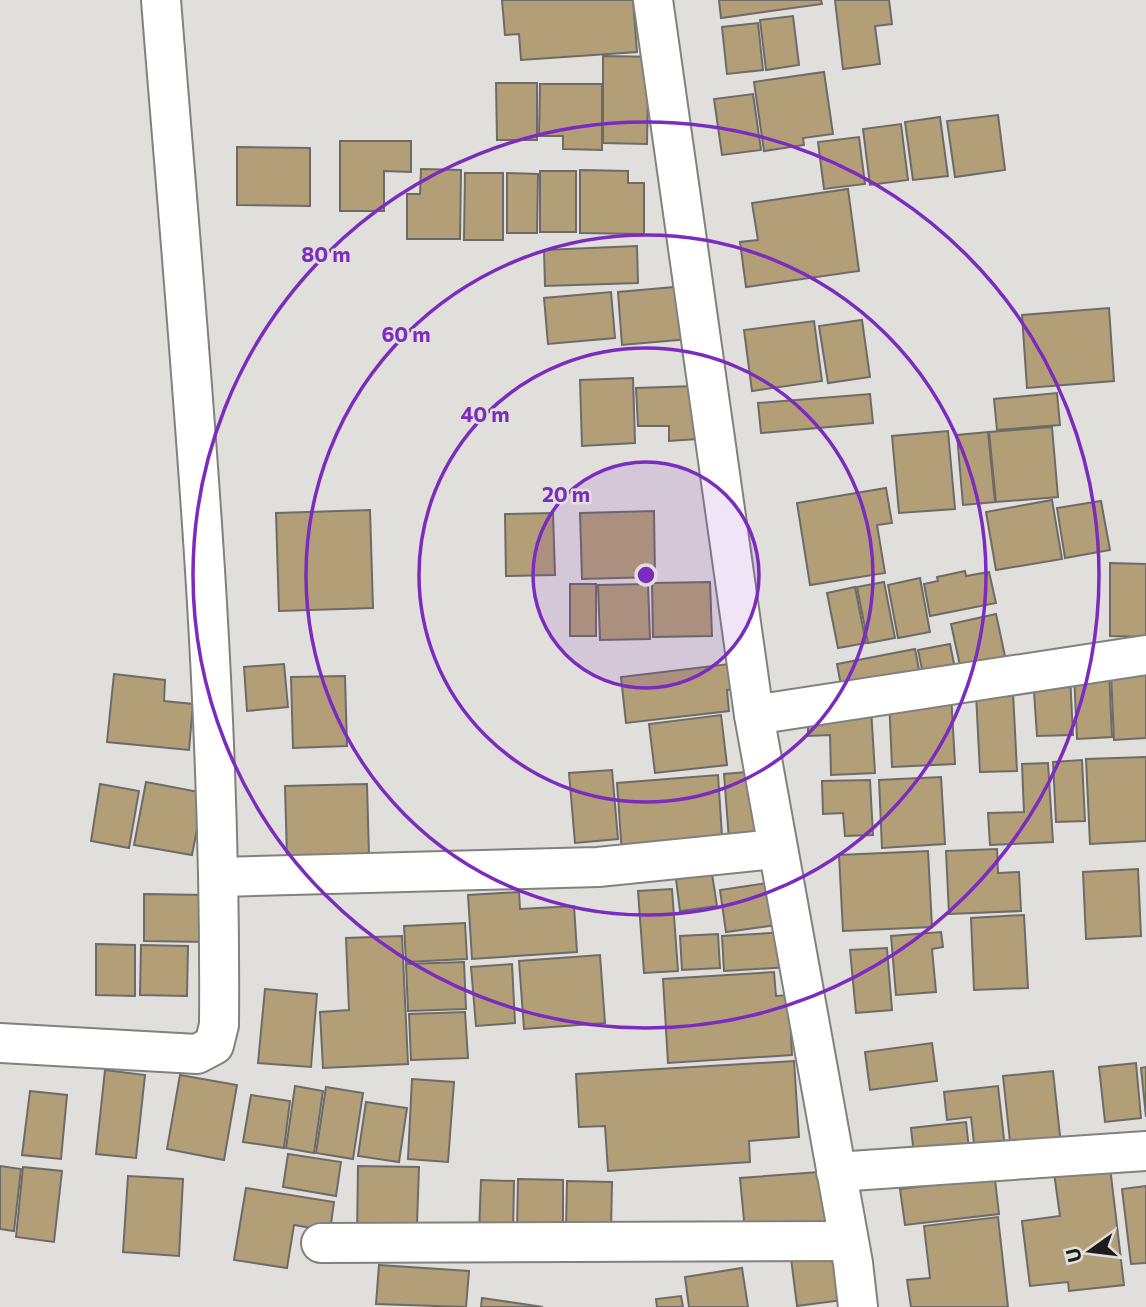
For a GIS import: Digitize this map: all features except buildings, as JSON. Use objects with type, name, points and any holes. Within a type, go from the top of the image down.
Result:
[{"type":"street","points":[[0,1043],[197,1054],[214,1045],[219,1025],[220,877],[204,534],[161,0]]},
{"type":"street","points":[[653,0],[775,849],[836,1172],[858,1307]]},
{"type":"street","points":[[754,715],[1146,655]]},
{"type":"street","points":[[220,877],[598,867],[775,849]]},
{"type":"street","points":[[836,1172],[1146,1151]]},
{"type":"street","points":[[321,1243],[848,1241]]}]
